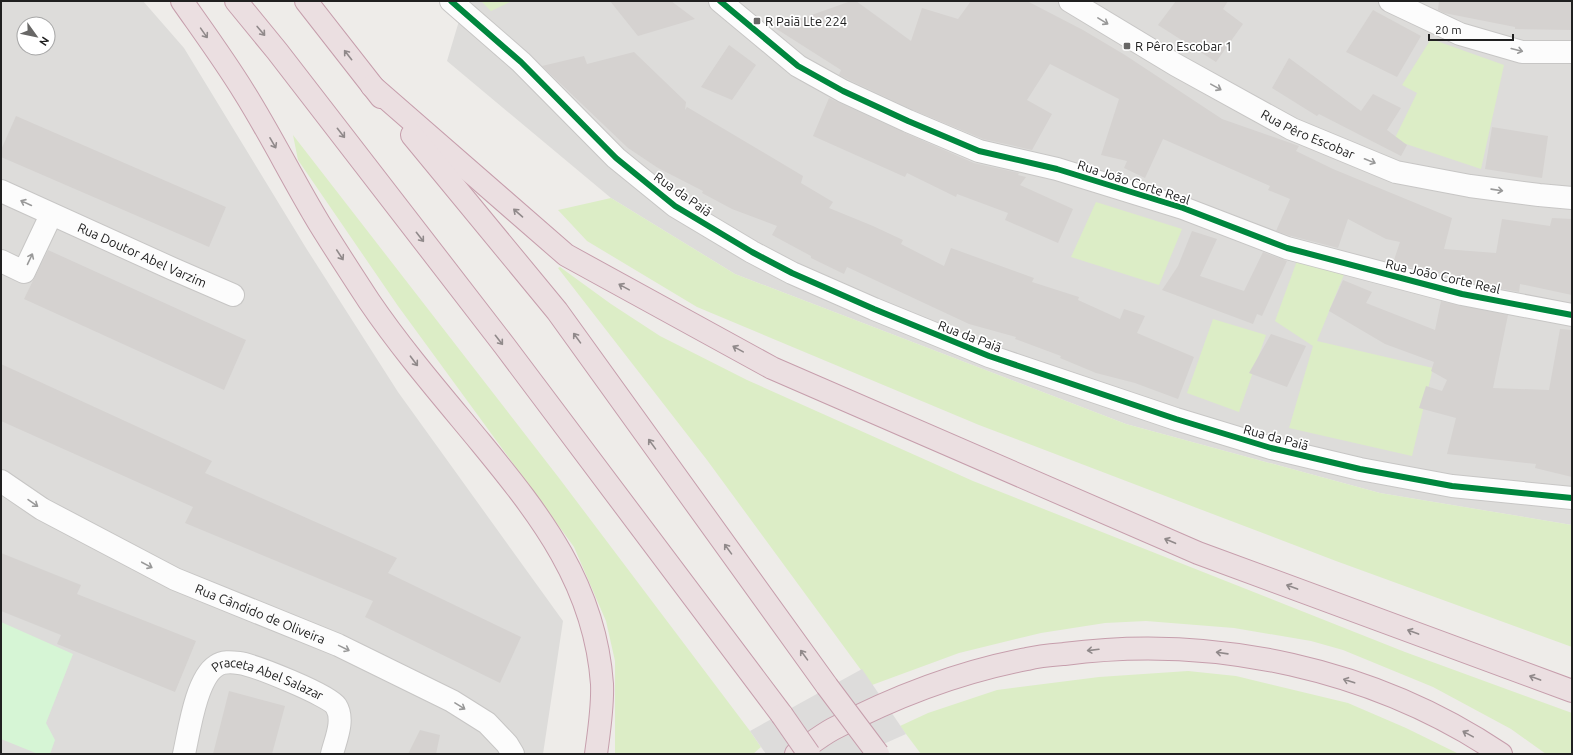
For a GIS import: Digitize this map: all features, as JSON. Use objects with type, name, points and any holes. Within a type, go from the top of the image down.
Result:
[{"type":"highway","points":[[182,1],[244,92],[319,222],[370,302],[418,366],[510,478],[543,522],[564,556],[586,605],[598,656],[602,685],[596,754]]},
{"type":"highway","points":[[236,1],[277,51],[504,345],[782,715],[809,754]]},
{"type":"highway","points":[[306,1],[372,86],[558,311],[827,686],[878,754]]},
{"type":"highway","points":[[372,86],[566,255],[772,368],[1198,553],[1572,691]]},
{"type":"highway","points":[[796,754],[832,729],[919,689],[975,671],[1028,658],[1099,649],[1154,648],[1207,651],[1262,659],[1328,675],[1376,690],[1432,714],[1485,743],[1501,754]]},
{"type":"street","name":"Rua da Paiã","points":[[451,1],[521,62],[616,158],[675,206],[752,252],[867,306],[989,356],[1176,419],[1271,448],[1360,469],[1452,486],[1572,498]]},
{"type":"street","name":"Rua João Corte Real","points":[[720,1],[798,66],[850,94],[908,121],[979,151],[1057,169],[1183,208],[1287,248],[1462,294],[1572,315]]},
{"type":"street","name":"Rua Pêro Escobar","points":[[1070,1],[1176,65],[1292,129],[1396,172],[1470,186],[1539,196],[1572,198]]},
{"type":"street","points":[[1390,1],[1460,34],[1522,52],[1572,52]]},
{"type":"street","name":"Rua Doutor Abel Varzim","points":[[1,191],[51,215],[233,295]]},
{"type":"street","points":[[1,261],[24,272],[51,215]]},
{"type":"street","name":"Rua Cândido de Oliveira","points":[[1,480],[42,509],[175,579],[338,645],[452,701],[487,723],[507,744],[513,754]]},
{"type":"street","name":"Praceta Abel Salazar","points":[[184,754],[191,719],[200,688],[215,666],[226,662],[241,663],[313,691],[330,700],[336,706],[340,723],[332,754]]},
{"type":"shaded area","points":[[1,1],[143,1],[184,48],[306,248],[398,392],[563,621],[543,754],[1,754]]},
{"type":"shaded area","points":[[465,1],[1572,1],[1572,525],[1380,493],[1126,424],[735,274],[611,198],[447,61]]},
{"type":"green space","points":[[481,1],[512,1],[491,11]]},
{"type":"green space","points":[[1431,39],[1504,65],[1481,169],[1394,140],[1417,93],[1402,85]]},
{"type":"green space","points":[[293,135],[559,478],[750,731],[761,747],[753,754],[615,754],[615,661],[606,621],[574,547],[398,306],[298,160]]},
{"type":"green space","points":[[611,198],[735,274],[1126,424],[1380,493],[1572,525],[1572,647],[1336,561],[979,425],[697,307],[587,241],[558,210]]},
{"type":"green space","points":[[1096,202],[1182,229],[1159,285],[1071,257]]},
{"type":"green space","points":[[1298,258],[1345,272],[1317,341],[1433,368],[1412,456],[1289,428],[1313,346],[1275,321]]},
{"type":"green space","points":[[560,267],[611,304],[660,336],[747,380],[973,481],[1405,652],[1572,713],[1572,754],[1546,754],[1511,729],[1433,687],[1343,650],[1311,641],[1234,628],[1146,621],[1105,623],[1041,633],[959,653],[872,685],[707,460],[558,268]]},
{"type":"green space","points":[[1213,319],[1266,335],[1239,412],[1187,393]]},
{"type":"green space","points":[[1,622],[73,654],[46,723],[55,740],[50,754],[38,754],[1,739]]},
{"type":"green space","points":[[1188,671],[1236,676],[1348,703],[1406,728],[1459,754],[921,754],[900,726],[928,713],[997,690],[1099,677]]},
{"type":"pier","points":[[862,669],[906,734],[861,754],[766,754],[750,731]]},
{"type":"building","points":[[610,1],[671,1],[695,19],[638,36]]},
{"type":"building","points":[[851,1],[856,1],[911,41],[922,8],[958,19],[971,1],[1027,1],[1083,30],[1125,55],[1222,119],[1299,146],[1296,151],[1333,169],[1452,218],[1444,249],[1496,253],[1502,219],[1550,226],[1552,218],[1572,219],[1572,295],[1520,284],[1519,292],[1465,282],[1447,277],[1447,275],[1393,263],[1400,242],[1386,239],[1348,219],[1338,248],[1276,231],[1290,199],[1268,190],[1270,186],[1163,139],[1145,178],[1124,168],[1127,161],[1101,155],[1119,99],[1050,64],[1027,100],[1052,114],[1032,150],[983,139],[913,110],[849,80],[839,75],[841,70],[775,28]]},
{"type":"building","points":[[1176,1],[1228,1],[1223,9],[1243,24],[1216,62],[1158,25]]},
{"type":"building","points":[[1439,1],[1572,1],[1572,30],[1515,29],[1515,27],[1444,13],[1438,10]]},
{"type":"building","points":[[1373,10],[1421,36],[1397,77],[1346,52]]},
{"type":"building","points":[[729,45],[756,65],[732,100],[701,87]]},
{"type":"building","points":[[634,52],[686,102],[685,110],[687,107],[803,176],[801,183],[833,202],[829,208],[903,240],[901,244],[944,266],[951,248],[1034,278],[1032,282],[1079,297],[1078,300],[1120,319],[1124,309],[1145,316],[1137,333],[1194,357],[1178,399],[1135,383],[1096,373],[1060,358],[1061,356],[1015,339],[1016,337],[969,324],[847,267],[844,274],[811,258],[811,256],[772,235],[777,226],[732,209],[702,193],[703,191],[658,168],[628,148],[542,66],[584,56],[587,64]]},
{"type":"building","points":[[1289,58],[1361,111],[1373,94],[1401,108],[1387,130],[1407,145],[1401,156],[1319,114],[1317,116],[1272,88]]},
{"type":"building","points":[[829,98],[974,163],[1019,173],[1018,175],[1026,177],[1020,185],[1073,209],[1058,243],[1005,220],[1008,213],[957,194],[956,197],[907,173],[905,177],[813,136]]},
{"type":"building","points":[[16,116],[226,207],[209,247],[1,157],[1,150]]},
{"type":"building","points":[[1492,127],[1548,136],[1542,178],[1485,169]]},
{"type":"building","points":[[1192,231],[1217,239],[1200,276],[1244,291],[1263,252],[1287,261],[1262,316],[1257,314],[1253,324],[1162,290],[1178,266]]},
{"type":"building","points":[[48,250],[246,340],[224,390],[24,299]]},
{"type":"building","points":[[1343,280],[1372,292],[1366,303],[1435,330],[1441,301],[1508,315],[1493,388],[1549,390],[1560,329],[1572,330],[1572,477],[1535,468],[1536,464],[1447,454],[1456,418],[1419,408],[1426,386],[1442,391],[1447,380],[1431,371],[1434,362],[1385,344],[1329,311]]},
{"type":"building","points":[[1271,334],[1306,346],[1287,387],[1249,373]]},
{"type":"building","points":[[1,364],[212,461],[205,473],[397,558],[388,573],[521,637],[500,683],[365,617],[373,601],[185,523],[193,507],[1,421]]},
{"type":"building","points":[[1,553],[81,585],[77,594],[196,641],[175,692],[57,644],[61,635],[1,611]]},
{"type":"building","points":[[229,691],[285,706],[272,754],[213,754]]},
{"type":"building","points":[[420,730],[440,735],[436,754],[408,754]]},
{"type":"cycle path","points":[[451,1],[521,62],[616,158],[675,206],[752,252],[792,273],[874,309],[989,356],[1176,419],[1271,448],[1360,469],[1452,486],[1572,498]]},
{"type":"cycle path","points":[[720,1],[798,66],[843,91],[908,121],[979,151],[1057,169],[1183,208],[1287,248],[1462,294],[1572,315]]},
{"type":"place","name":"R Paiã Lte 224","points":[[757,21]]},
{"type":"place","name":"R Pêro Escobar 1","points":[[1127,46]]}]
